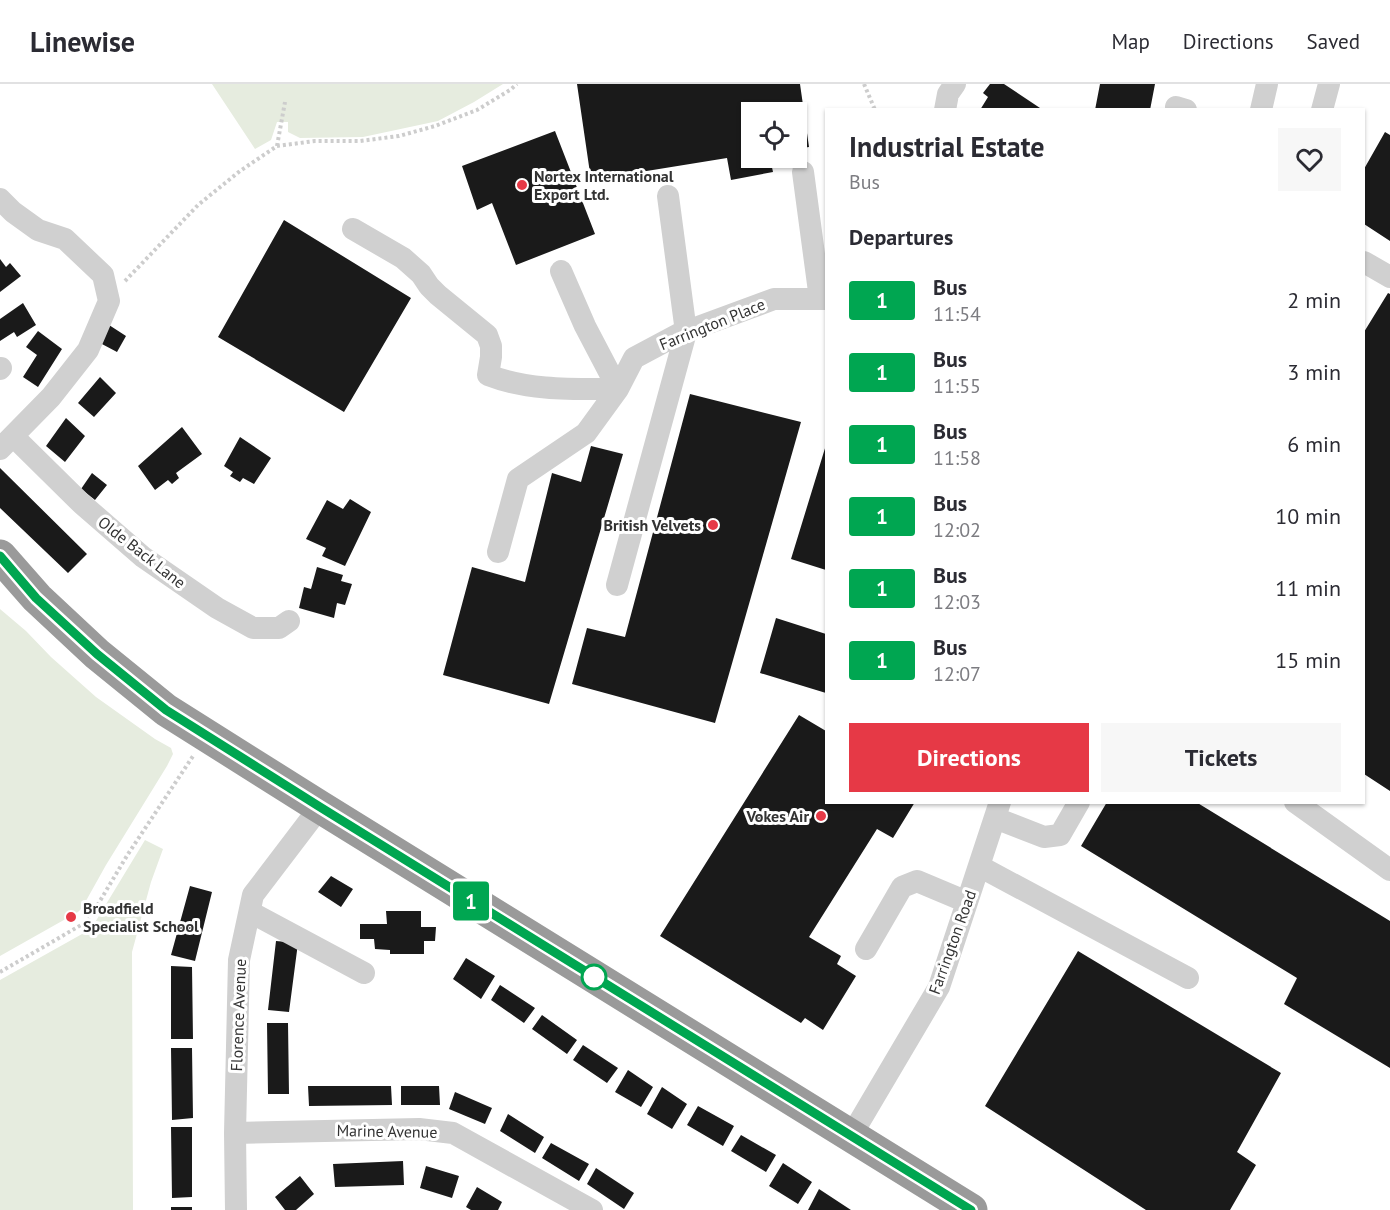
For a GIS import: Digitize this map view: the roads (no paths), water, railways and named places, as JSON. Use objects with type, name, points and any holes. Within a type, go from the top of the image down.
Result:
[{"type":"highway","points":[[0,556],[36,598],[97,654],[166,710],[971,1210]]},
{"type":"street","points":[[945,108],[948,94],[955,84]]},
{"type":"street","points":[[1261,108],[1267,84]]},
{"type":"street","points":[[1323,108],[1329,84]]},
{"type":"street","points":[[803,172],[823,299]]},
{"type":"street","points":[[617,585],[686,332],[668,196]]},
{"type":"street","name":"Olde Back Lane","points":[[0,199],[13,212],[38,230],[65,239],[103,275],[109,301],[88,350],[51,397],[6,443],[136,551],[217,608],[253,628],[279,628],[289,621]]},
{"type":"street","points":[[353,229],[403,258],[421,274],[429,286],[487,335],[491,346],[488,375],[504,382],[532,386],[566,389],[618,389],[585,326],[561,271]]},
{"type":"street","points":[[1365,263],[1390,277]]},
{"type":"street","name":"Farrington Place","points":[[498,552],[518,479],[586,433],[618,389],[634,358],[686,332],[774,299],[823,299]]},
{"type":"street","points":[[998,810],[1044,837],[1060,835],[1078,804]]},
{"type":"street","points":[[1298,804],[1390,870]]},
{"type":"street","name":"Florence Avenue","points":[[236,1210],[235,1132],[239,960],[253,895],[320,807]]},
{"type":"street","name":"Farrington Road","points":[[851,1136],[939,987],[998,810]]},
{"type":"street","points":[[979,866],[1188,978]]},
{"type":"street","points":[[866,949],[902,887],[917,880],[967,902]]},
{"type":"street","points":[[250,912],[364,973]]},
{"type":"street","name":"Marine Avenue","points":[[235,1132],[419,1129],[453,1133],[592,1210]]},
{"type":"place","name":"Nortex International Export Ltd.","points":[[522,185]]},
{"type":"place","name":"British Velvets","points":[[713,525]]},
{"type":"place","name":"Vokes Air","points":[[821,816]]},
{"type":"place","name":"Broadfield Specialist School","points":[[71,917]]}]
